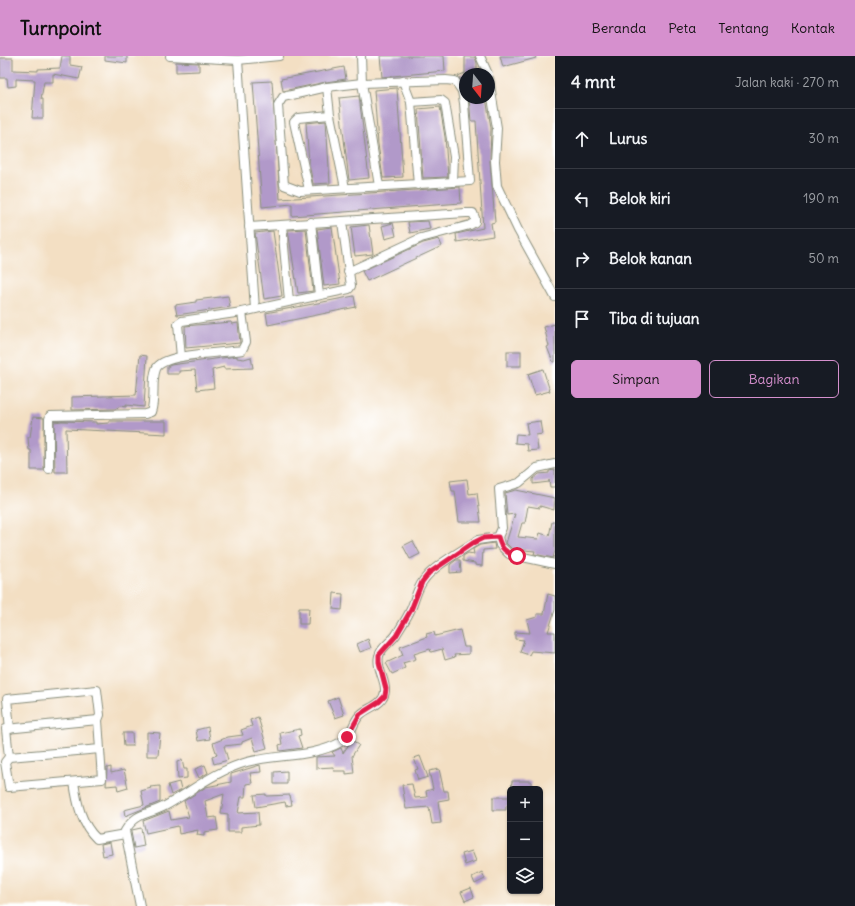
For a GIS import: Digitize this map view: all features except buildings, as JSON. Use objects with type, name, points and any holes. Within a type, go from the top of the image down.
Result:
[{"type":"street","points":[[170,56],[238,60],[279,56]]},
{"type":"street","points":[[361,56],[362,83],[379,186]]},
{"type":"street","points":[[480,56],[485,68]]},
{"type":"street","points":[[238,60],[255,309]]},
{"type":"street","points":[[403,81],[411,102],[418,185]]},
{"type":"street","points":[[456,81],[462,91],[468,134],[470,181],[309,190],[296,190],[284,185],[278,104],[283,97],[327,87],[362,83],[456,81]]},
{"type":"street","points":[[327,87],[330,115],[345,188]]},
{"type":"street","points":[[411,102],[441,100],[445,103],[454,157],[453,182]]},
{"type":"street","points":[[493,104],[497,128],[495,160],[497,186],[518,230],[555,297]]},
{"type":"street","points":[[309,190],[294,122],[298,118],[330,115]]},
{"type":"street","points":[[249,227],[473,213],[475,222],[470,225],[421,238],[348,272]]},
{"type":"street","points":[[311,222],[319,295]]},
{"type":"street","points":[[181,357],[177,332],[178,324],[182,320],[242,312],[349,289],[351,286],[342,222]]},
{"type":"street","points":[[282,225],[289,301]]},
{"type":"street","points":[[49,469],[50,416],[146,414],[151,412],[154,406],[156,370],[159,364],[166,360],[181,357],[242,350],[246,342],[242,312]]},
{"type":"street","points":[[555,464],[537,468],[519,483],[499,489],[502,528],[498,537],[500,545],[509,554],[555,564]]},
{"type":"street","points":[[140,906],[125,831],[132,820],[161,808],[201,782],[246,762],[298,755],[326,748],[341,742],[347,737],[360,714],[379,702],[385,696],[386,689],[379,662],[379,655],[396,636],[411,610],[422,582],[429,573],[473,543],[483,538],[498,537]]},
{"type":"street","points":[[10,729],[7,699],[97,690],[100,715],[98,720],[102,779],[74,782],[9,787],[5,762],[9,757],[6,729],[10,729],[98,720]]},
{"type":"street","points":[[9,757],[100,749]]},
{"type":"street","points":[[74,782],[78,809],[92,834],[97,839],[126,834]]},
{"type":"route","points":[[347,737],[360,714],[379,702],[385,696],[386,689],[380,669],[379,655],[396,636],[411,610],[422,582],[429,573],[473,543],[483,538],[498,537],[500,545],[504,550],[509,554],[517,556]]}]
